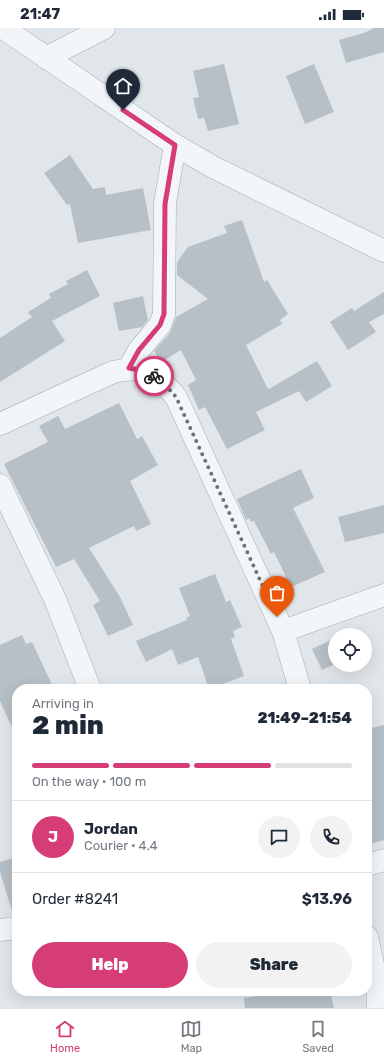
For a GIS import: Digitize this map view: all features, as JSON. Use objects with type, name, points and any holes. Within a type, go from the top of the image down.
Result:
[{"type":"street","points":[[3,28],[175,145],[213,167],[384,251]]},
{"type":"street","points":[[46,58],[104,28]]},
{"type":"street","points":[[129,368],[139,350],[160,325],[164,314],[165,204],[175,145]]},
{"type":"street","points":[[0,424],[113,372],[129,368],[149,372],[163,382],[176,397],[283,631],[299,684]]},
{"type":"street","points":[[0,485],[55,599],[88,684]]},
{"type":"street","points":[[283,631],[384,595]]},
{"type":"street","points":[[372,864],[384,860]]},
{"type":"street","points":[[0,930],[12,929]]},
{"type":"street","points":[[372,958],[378,983],[378,1008]]},
{"type":"building","points":[[374,28],[384,28],[384,52],[346,63],[339,40],[364,33]]},
{"type":"building","points":[[224,64],[239,124],[208,131],[204,118],[198,119],[193,98],[199,97],[193,71]]},
{"type":"building","points":[[314,64],[334,112],[305,124],[286,76]]},
{"type":"building","points":[[70,155],[93,189],[105,187],[106,195],[143,188],[151,230],[78,243],[70,204],[67,205],[44,173]]},
{"type":"building","points":[[242,220],[264,282],[267,280],[288,314],[280,320],[282,324],[246,345],[267,387],[269,389],[317,361],[332,386],[306,402],[299,391],[256,412],[265,430],[227,449],[205,407],[199,410],[188,385],[196,380],[181,350],[161,362],[154,351],[170,333],[176,317],[208,299],[177,275],[177,262],[188,247],[227,233],[224,226]]},
{"type":"building","points":[[87,270],[100,296],[52,321],[65,341],[0,382],[0,338],[32,317],[28,312],[51,298],[49,294],[68,284],[66,281]]},
{"type":"building","points":[[384,292],[384,314],[369,322],[376,332],[348,350],[330,322],[352,308],[354,311]]},
{"type":"building","points":[[143,296],[148,320],[142,327],[119,331],[113,303]]},
{"type":"building","points":[[119,403],[137,439],[142,436],[158,465],[130,481],[151,524],[136,531],[134,526],[89,548],[120,597],[133,625],[108,636],[93,605],[100,601],[74,559],[56,567],[4,464],[48,442],[39,426],[58,416],[65,429]]},
{"type":"building","points":[[301,469],[314,498],[293,508],[325,572],[291,587],[274,552],[271,554],[254,521],[251,522],[249,518],[246,520],[237,499]]},
{"type":"building","points":[[384,505],[384,533],[345,542],[338,517]]},
{"type":"building","points":[[215,574],[226,602],[230,600],[242,627],[233,631],[235,637],[231,639],[244,676],[222,684],[207,684],[198,657],[178,665],[172,649],[146,662],[136,641],[187,620],[186,618],[190,616],[179,588]]},
{"type":"building","points":[[22,635],[26,644],[32,642],[52,684],[12,684],[12,727],[0,701],[0,645]]},
{"type":"building","points":[[328,641],[328,667],[322,670],[312,649]]},
{"type":"building","points":[[384,725],[384,840],[372,844],[372,728]]},
{"type":"building","points":[[12,858],[12,911],[0,872],[0,862]]},
{"type":"building","points":[[257,996],[331,996],[334,1008],[245,1008],[244,998]]},
{"type":"way so far","points":[[154,376],[163,382],[176,397],[277,617]]},
{"type":"route","points":[[123,110],[175,145],[165,204],[164,314],[160,325],[139,350],[129,368],[149,372],[154,376]]}]
